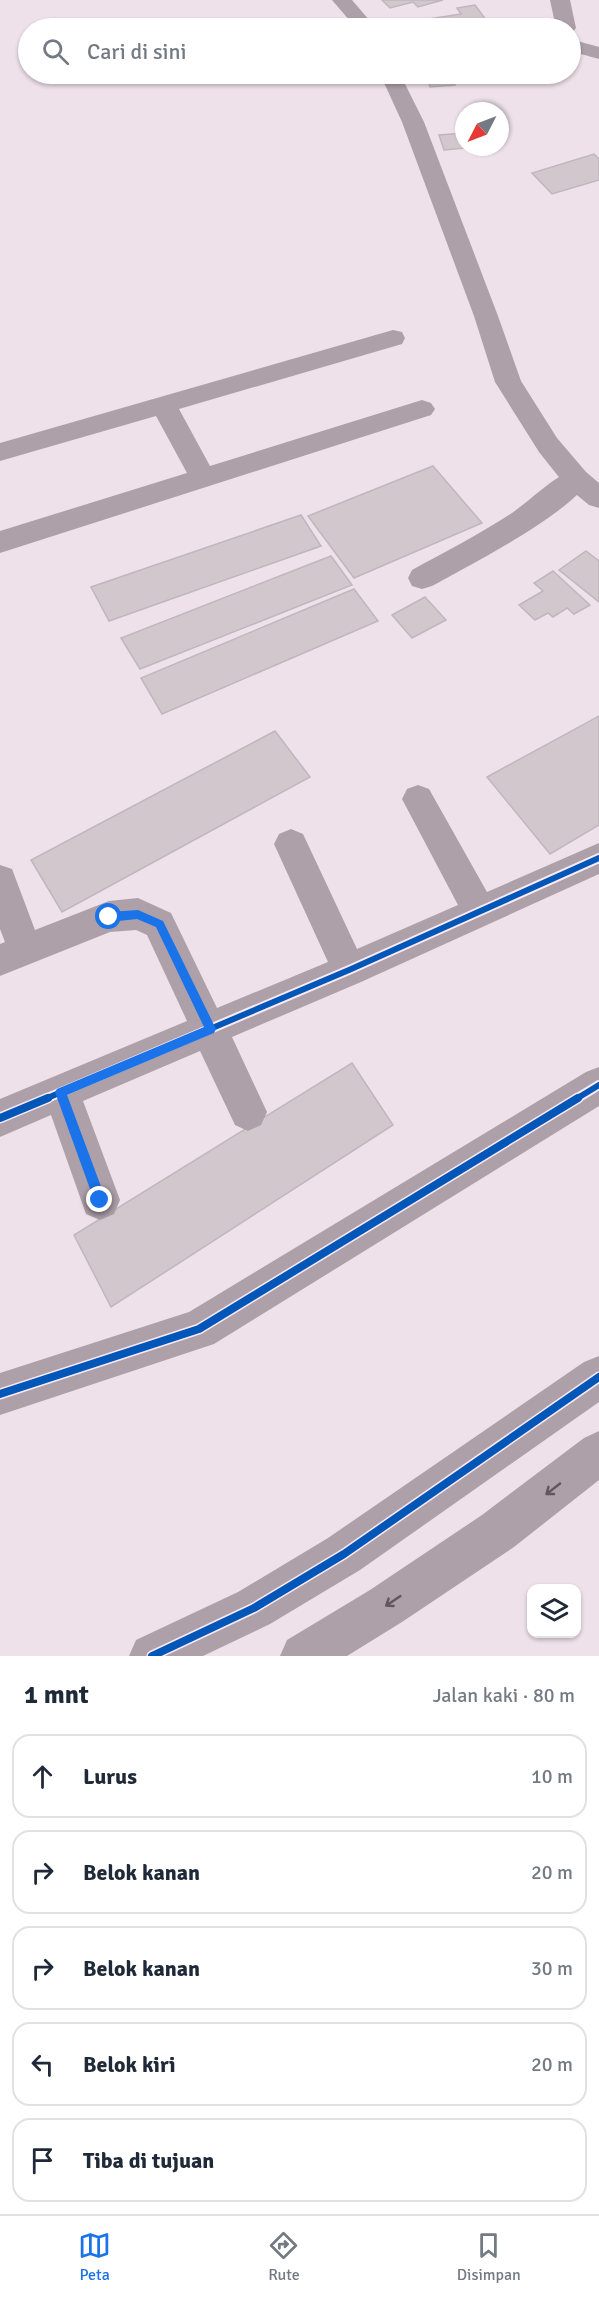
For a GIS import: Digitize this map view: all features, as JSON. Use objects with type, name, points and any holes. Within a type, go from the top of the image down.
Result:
[{"type":"street","points":[[342,0],[357,18]]},
{"type":"street","points":[[560,0],[564,18]]},
{"type":"street","points":[[581,48],[599,53]]},
{"type":"street","points":[[395,84],[413,122],[486,316],[508,382],[548,445],[576,479],[599,498]]},
{"type":"street","points":[[0,452],[393,338]]},
{"type":"street","points":[[163,404],[203,478]]},
{"type":"street","points":[[0,542],[422,409]]},
{"type":"street","points":[[422,578],[519,523],[555,498],[576,479]]},
{"type":"street","points":[[418,799],[479,911]]},
{"type":"street","points":[[291,844],[349,970]]},
{"type":"street","points":[[0,1118],[349,970],[599,858]]},
{"type":"street","points":[[0,880],[13,955],[109,917],[138,914],[159,924],[248,1112]]},
{"type":"street","points":[[0,1394],[199,1329],[599,1085]]},
{"type":"street","points":[[61,1092],[100,1200]]},
{"type":"street","points":[[152,1656],[254,1608],[344,1554],[599,1377]]},
{"type":"street","points":[[303,1656],[386,1606],[498,1531],[599,1453]]},
{"type":"building","points":[[382,0],[443,0],[418,7],[413,2],[390,8]]},
{"type":"building","points":[[475,5],[485,18],[435,18],[461,14],[457,8]]},
{"type":"building","points":[[429,84],[455,85],[430,87]]},
{"type":"building","points":[[455,134],[455,149],[444,150],[439,135]]},
{"type":"building","points":[[594,154],[599,159],[599,180],[552,194],[532,173]]},
{"type":"building","points":[[433,466],[482,523],[354,578],[308,516]]},
{"type":"building","points":[[301,515],[321,546],[109,621],[91,587]]},
{"type":"building","points":[[586,551],[599,561],[599,602],[559,570]]},
{"type":"building","points":[[331,556],[352,585],[140,669],[121,638]]},
{"type":"building","points":[[553,571],[590,605],[574,614],[567,608],[553,617],[548,613],[535,620],[519,605],[543,591],[534,583]]},
{"type":"building","points":[[354,589],[378,621],[162,714],[141,678]]},
{"type":"building","points":[[425,597],[446,620],[412,638],[392,615]]},
{"type":"building","points":[[599,716],[599,825],[550,854],[487,777]]},
{"type":"building","points":[[275,731],[310,777],[62,912],[31,860]]},
{"type":"building","points":[[352,1063],[393,1125],[111,1307],[74,1235]]},
{"type":"cycle path","points":[[0,1118],[349,970],[599,858]]},
{"type":"cycle path","points":[[0,1394],[199,1329],[599,1085]]},
{"type":"cycle path","points":[[152,1656],[254,1608],[344,1554],[599,1377]]},
{"type":"route","points":[[100,1200],[61,1092],[210,1029],[159,924],[138,914],[109,917]]}]
